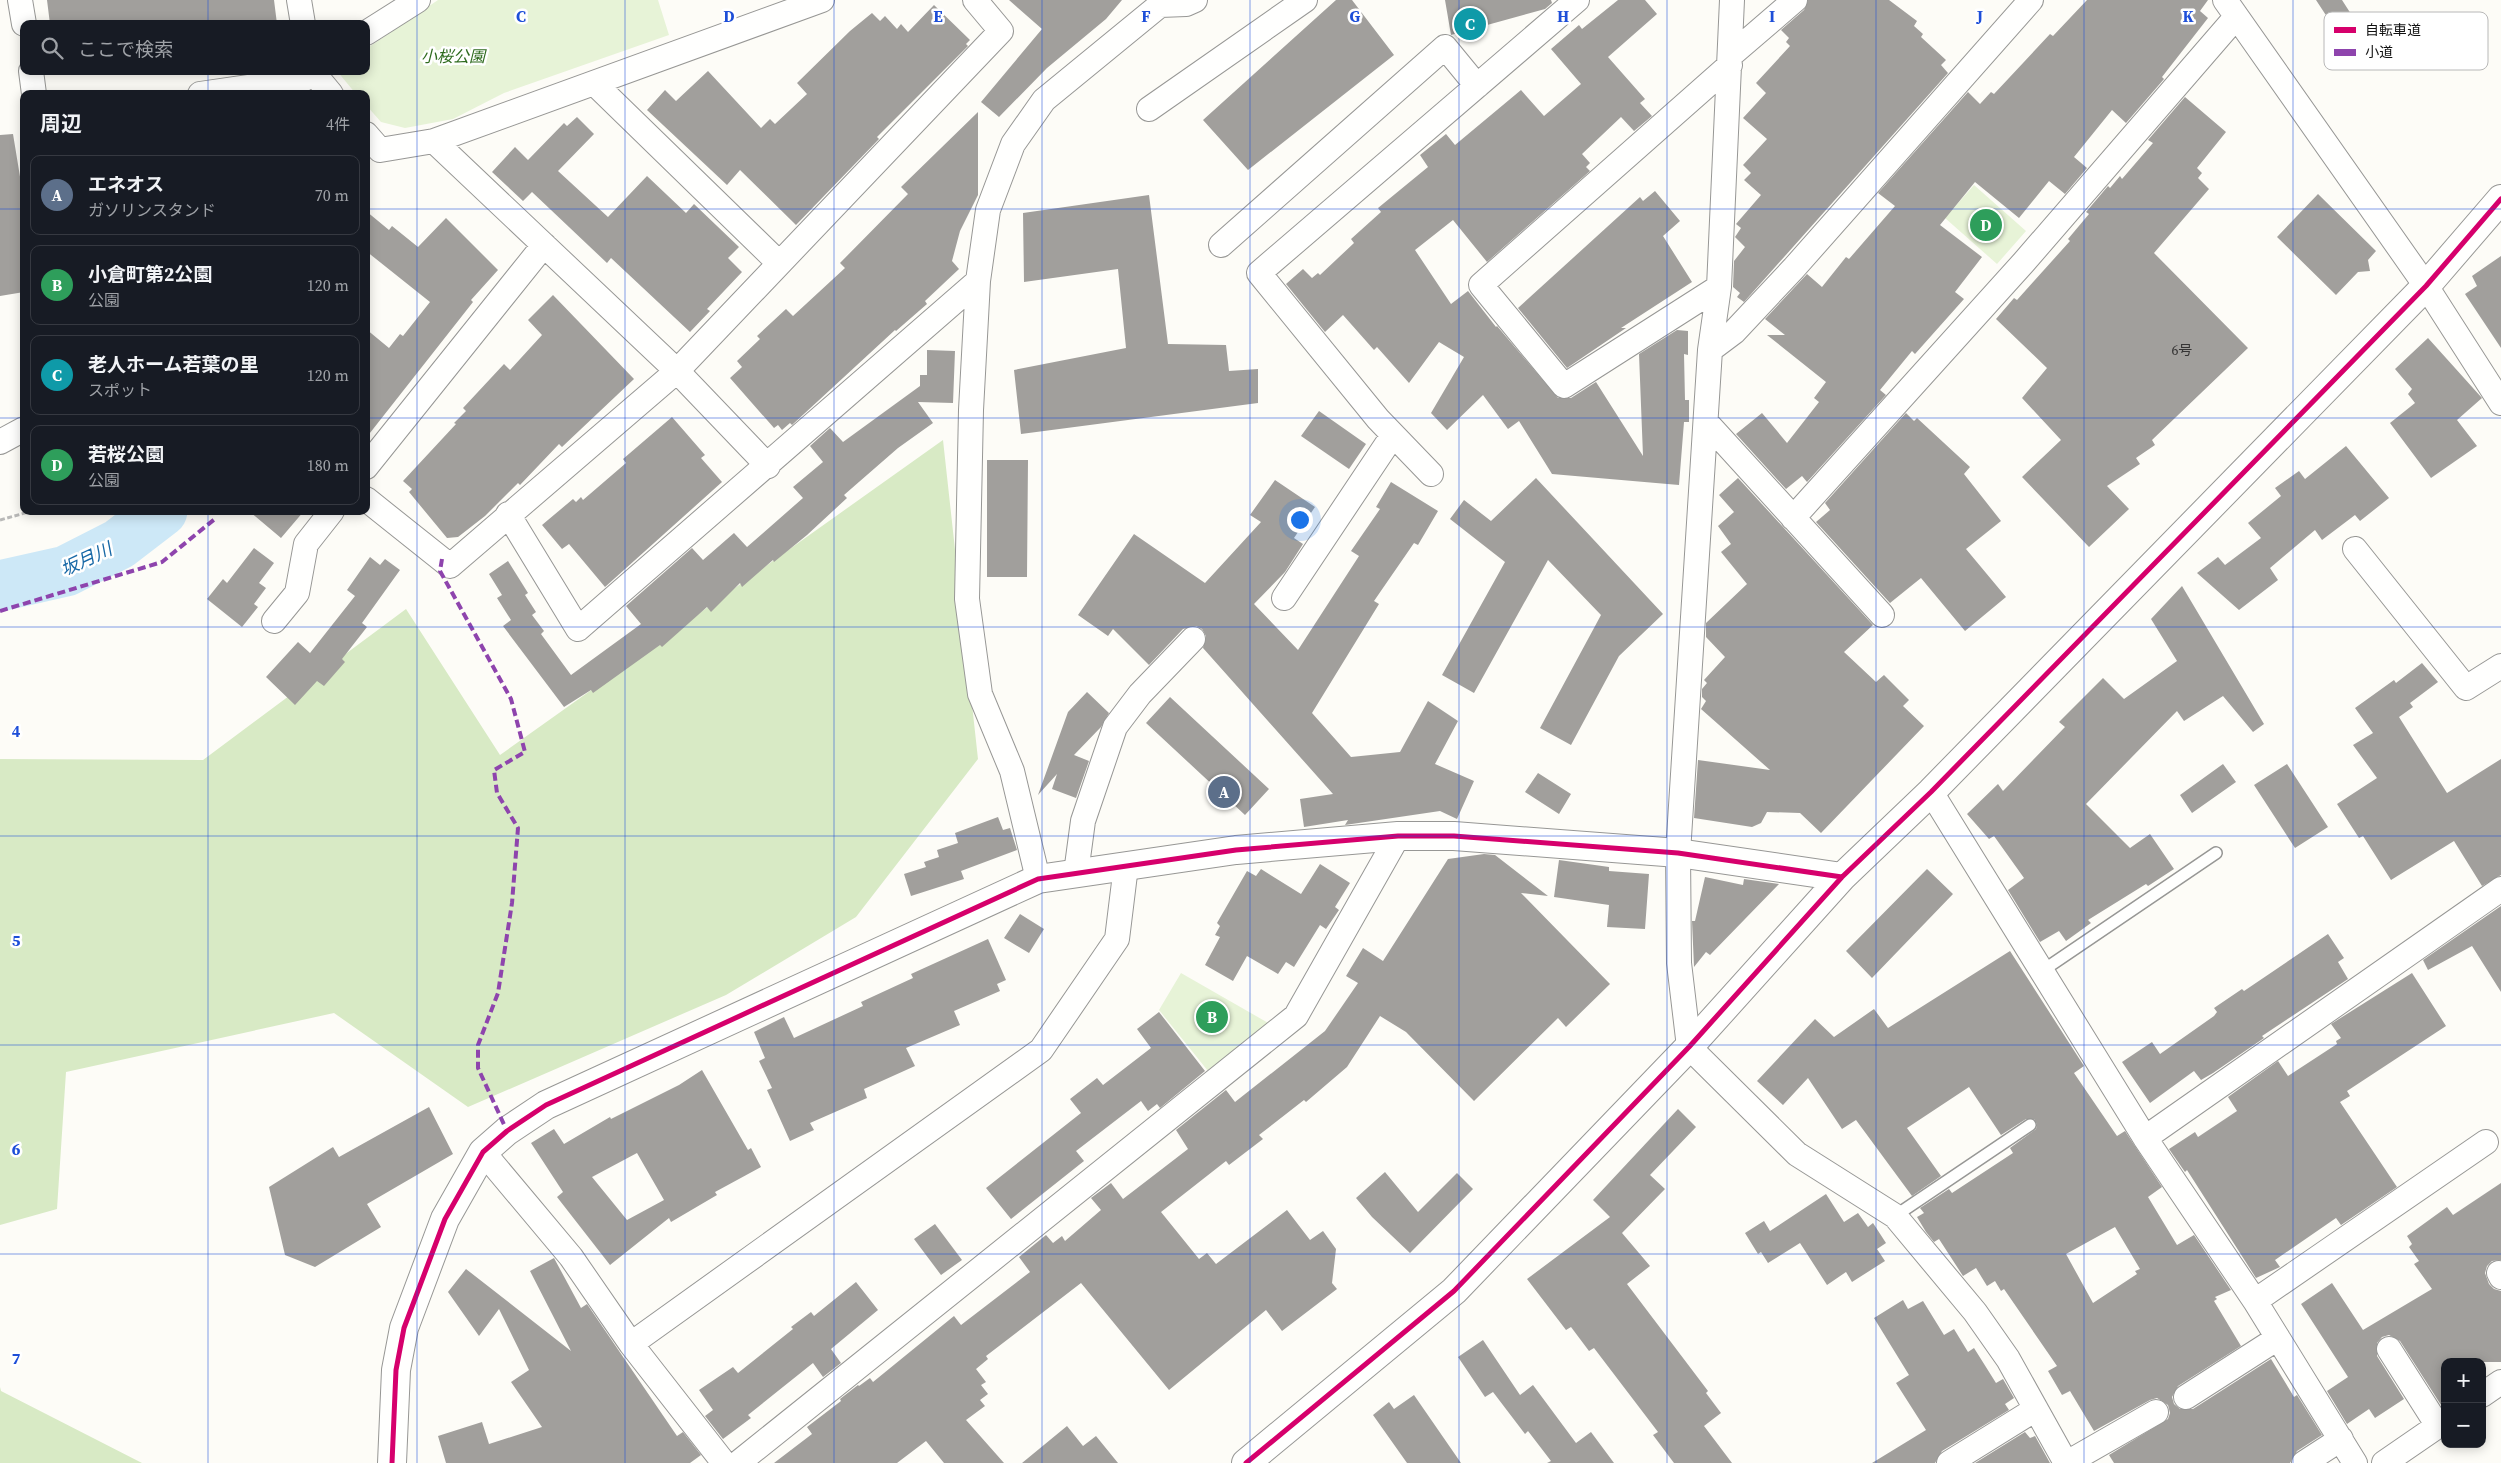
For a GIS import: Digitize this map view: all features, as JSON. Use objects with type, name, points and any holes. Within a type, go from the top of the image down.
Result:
[{"type":"street","points":[[20,0],[23,20]]},
{"type":"street","points":[[298,0],[301,20]]},
{"type":"street","points":[[370,31],[418,0]]},
{"type":"street","points":[[370,139],[380,150],[434,141],[822,0]]},
{"type":"street","points":[[370,502],[450,566],[508,514],[677,371],[1001,31],[975,0]]},
{"type":"street","points":[[1038,879],[1012,771],[980,694],[967,599],[971,410],[978,281],[988,210],[1013,144],[1044,100],[1161,2],[1186,4],[1195,0]]},
{"type":"street","points":[[1149,109],[1305,0]]},
{"type":"street","points":[[1431,474],[1394,435],[1259,273],[1577,0]]},
{"type":"street","points":[[1732,0],[1719,286],[1710,350],[1707,423],[1678,853],[1679,963],[1689,1047],[1797,1154],[1895,1216],[1975,1312],[2008,1359],[2067,1463],[2156,1412]]},
{"type":"street","points":[[1719,286],[1564,386],[1481,285],[1795,0]]},
{"type":"street","points":[[1710,350],[1734,332],[1794,268],[2031,0]]},
{"type":"street","points":[[1793,518],[2024,262],[2230,8],[2426,286],[2501,403]]},
{"type":"street","points":[[1221,245],[1445,47],[1477,86]]},
{"type":"street","points":[[32,75],[33,90]]},
{"type":"street","points":[[228,90],[304,79],[324,90]]},
{"type":"street","points":[[594,83],[779,263]]},
{"type":"street","points":[[434,141],[677,371],[768,466]]},
{"type":"street","points":[[1246,1463],[1454,1291],[1689,1047],[1842,876],[1931,792],[2426,286],[2501,199]]},
{"type":"street","points":[[370,462],[544,245]]},
{"type":"street","points":[[508,514],[578,629],[768,466],[978,281]]},
{"type":"street","points":[[1707,423],[1882,615]]},
{"type":"street","points":[[0,442],[20,430]]},
{"type":"street","points":[[1284,598],[1394,435]]},
{"type":"street","points":[[274,621],[297,593],[306,544],[329,515]]},
{"type":"street","points":[[2355,550],[2466,688],[2501,666]]},
{"type":"street","points":[[1076,874],[1083,821],[1115,727],[1140,694],[1193,639]]},
{"type":"street","points":[[1931,792],[2145,1138],[2255,1301],[2355,1463]]},
{"type":"street","points":[[392,1463],[396,1370],[404,1328],[445,1219],[483,1152],[507,1131],[546,1105],[1038,879],[1236,850],[1398,836],[1454,836],[1678,853],[1842,876]]},
{"type":"street","points":[[738,1463],[1296,1016],[1398,836]]},
{"type":"street","points":[[631,1344],[1041,1050],[1117,940],[1126,866]]},
{"type":"street","points":[[2145,1138],[2501,889]]},
{"type":"street","points":[[2255,1301],[2486,1142]]},
{"type":"street","points":[[483,1152],[571,1257],[631,1344],[724,1463]]},
{"type":"street","points":[[2186,1396],[2278,1338]]},
{"type":"street","points":[[2384,1463],[2441,1424],[2390,1349]]},
{"type":"street","points":[[2486,1392],[2501,1382]]},
{"type":"street","points":[[1949,1463],[2036,1410]]},
{"type":"street","points":[[2304,1463],[2341,1440]]},
{"type":"lane","points":[[2042,971],[2216,853]]},
{"type":"lane","points":[[1895,1216],[2030,1125]]},
{"type":"path","points":[[0,520],[20,514]]},
{"type":"green space","name":"小桜公園","points":[[438,0],[658,0],[669,35],[504,93],[453,119],[405,128],[381,122],[370,110],[370,90],[353,90],[340,75],[370,75],[370,46]]},
{"type":"green space","points":[[1974,185],[2026,231],[1997,264],[1945,218]]},
{"type":"green space","points":[[943,440],[978,759],[856,917],[726,995],[468,1107],[334,1013],[66,1072],[57,1209],[0,1225],[0,759],[203,760],[406,609],[500,755]]},
{"type":"green space","points":[[1181,973],[1270,1024],[1208,1071],[1159,1010]]},
{"type":"green space","points":[[0,1387],[1,1391],[142,1463],[0,1463]]},
{"type":"building","points":[[47,0],[274,0],[276,20],[155,20],[50,20]]},
{"type":"building","points":[[1009,0],[1122,0],[1106,19],[1047,68],[999,117],[981,102],[1042,29]]},
{"type":"building","points":[[1336,0],[1352,0],[1394,55],[1248,170],[1203,120]]},
{"type":"building","points":[[1445,0],[1551,0],[1552,3],[1545,9],[1451,35]]},
{"type":"building","points":[[1618,0],[1645,0],[1657,14],[1608,57],[1645,99],[1640,103],[1652,116],[1634,131],[1621,117],[1582,154],[1590,163],[1586,167],[1590,171],[1487,262],[1453,220],[1415,250],[1451,304],[1468,291],[1496,327],[1558,398],[1571,398],[1596,382],[1643,456],[1639,354],[1677,330],[1688,331],[1688,355],[1684,354],[1685,400],[1689,400],[1689,422],[1684,422],[1679,485],[1552,474],[1519,421],[1508,429],[1483,395],[1447,430],[1431,413],[1464,357],[1439,342],[1409,383],[1377,347],[1374,350],[1343,315],[1325,332],[1286,284],[1303,269],[1312,278],[1318,273],[1320,275],[1354,243],[1351,239],[1381,212],[1378,208],[1428,167],[1420,155],[1446,134],[1455,145],[1521,90],[1544,116],[1581,84],[1551,49],[1579,25],[1582,29]]},
{"type":"building","points":[[1808,0],[1889,0],[1917,21],[1914,26],[1923,34],[1921,37],[1946,60],[1941,65],[1948,73],[1744,302],[1737,297],[1740,293],[1733,287],[1734,261],[1745,247],[1735,237],[1741,228],[1736,224],[1761,195],[1744,180],[1751,173],[1743,165],[1767,139],[1743,118],[1766,93],[1756,83],[1790,46],[1786,42],[1789,38],[1781,30],[1804,10]]},
{"type":"building","points":[[2087,0],[2208,0],[2200,11],[2208,18],[2162,77],[2164,79],[2126,123],[2112,110],[2074,157],[2087,168],[2065,194],[2049,181],[2019,218],[1975,182],[1940,225],[1982,257],[1955,292],[1964,299],[1915,354],[1912,351],[1880,390],[1886,395],[1807,482],[1802,476],[1786,489],[1736,434],[1762,413],[1787,443],[1819,402],[1814,398],[1826,382],[1767,335],[1785,335],[1765,319],[1807,274],[1822,287],[1846,257],[1849,259],[1895,206],[1878,193],[1968,92],[1980,104],[1991,92],[1994,94],[2050,34],[2053,36]]},
{"type":"building","points":[[2316,0],[2342,0],[2350,12],[2324,12]]},
{"type":"building","points":[[934,5],[970,40],[966,44],[968,46],[877,137],[879,139],[796,225],[740,170],[727,185],[647,110],[665,90],[676,101],[708,71],[761,128],[770,119],[775,124],[807,94],[797,83],[850,31],[872,13],[880,21],[885,16],[897,29],[901,24],[908,32]]},
{"type":"building","points":[[2185,97],[2226,132],[2197,168],[2202,173],[2198,178],[2209,189],[2154,253],[2248,348],[2152,440],[2155,445],[2136,458],[2140,464],[2107,486],[2129,509],[2089,547],[2022,477],[2061,440],[2022,398],[2047,368],[1996,319],[2014,298],[2017,300],[2070,241],[2068,239],[2089,214],[2086,212],[2108,186],[2110,188],[2120,176],[2122,179],[2153,143],[2148,140]]},
{"type":"building","points":[[978,112],[978,195],[960,231],[952,261],[959,269],[925,301],[927,304],[895,330],[792,425],[790,423],[782,430],[778,425],[774,428],[730,378],[742,367],[737,361],[760,339],[757,336],[786,309],[793,316],[845,268],[840,263],[908,194],[901,187]]},
{"type":"building","points":[[577,117],[594,134],[558,171],[608,217],[647,176],[686,213],[694,204],[739,247],[728,258],[742,272],[707,309],[710,311],[690,332],[611,258],[607,263],[532,192],[523,201],[492,172],[515,147],[528,160],[564,123],[567,126]]},
{"type":"building","points":[[13,134],[20,177],[20,293],[0,296],[0,135]]},
{"type":"building","points":[[1655,191],[1680,221],[1663,236],[1692,282],[1621,328],[1626,328],[1567,368],[1518,308],[1640,197],[1643,201]]},
{"type":"building","points":[[2318,194],[2376,251],[2368,260],[2370,271],[2358,272],[2336,295],[2277,237]]},
{"type":"building","points":[[1149,195],[1168,344],[1226,345],[1229,371],[1258,369],[1258,403],[1021,434],[1014,370],[1126,348],[1118,269],[1024,282],[1023,213]]},
{"type":"building","points":[[370,214],[389,230],[392,226],[418,247],[446,218],[498,270],[471,300],[473,302],[370,433],[370,332],[389,348],[400,334],[403,336],[430,302],[370,254]]},
{"type":"building","points":[[2501,256],[2501,348],[2465,294],[2477,286],[2472,276]]},
{"type":"building","points":[[553,295],[634,379],[562,447],[559,444],[520,485],[518,483],[485,516],[458,537],[447,538],[409,492],[412,489],[403,481],[456,424],[454,423],[466,411],[463,408],[504,364],[510,370],[542,335],[528,320]]},
{"type":"building","points":[[2428,338],[2482,398],[2457,420],[2477,446],[2431,478],[2390,423],[2415,403],[2408,394],[2412,389],[2395,369]]},
{"type":"building","points":[[927,350],[955,351],[953,403],[918,402],[933,423],[898,448],[844,495],[847,498],[807,535],[774,562],[773,560],[742,587],[740,583],[711,612],[707,607],[662,647],[660,645],[593,693],[591,690],[564,707],[503,626],[511,620],[497,598],[502,595],[489,574],[508,561],[528,593],[525,595],[536,612],[532,615],[544,631],[541,634],[571,675],[641,624],[626,606],[692,548],[703,560],[734,533],[747,547],[803,498],[793,487],[823,462],[810,446],[830,428],[843,442],[920,386],[920,375],[927,375]]},
{"type":"building","points":[[1319,411],[1366,444],[1349,469],[1301,436]]},
{"type":"building","points":[[1906,413],[1914,421],[1917,418],[1970,467],[1964,474],[2001,521],[1966,549],[2006,597],[1965,631],[1921,578],[1890,603],[1816,522],[1830,510],[1825,503]]},
{"type":"building","points":[[672,417],[705,455],[701,458],[722,482],[605,587],[569,544],[562,549],[542,525],[573,499],[576,502],[581,497],[583,500],[626,463],[623,459]]},
{"type":"building","points":[[2346,446],[2389,498],[2360,521],[2355,515],[2322,540],[2315,530],[2270,568],[2278,580],[2239,610],[2197,573],[2218,557],[2225,565],[2261,538],[2248,523],[2281,496],[2275,488],[2299,471],[2305,479]]},
{"type":"building","points":[[987,460],[1028,460],[1027,577],[987,577]]},
{"type":"building","points":[[1536,478],[1663,614],[1619,656],[1571,745],[1540,728],[1601,615],[1548,560],[1474,693],[1442,675],[1505,562],[1450,519],[1464,500],[1491,521]]},
{"type":"building","points":[[1738,478],[1873,625],[1844,652],[1876,682],[1884,675],[1909,700],[1903,706],[1924,726],[1821,833],[1800,813],[1767,812],[1761,823],[1752,827],[1694,818],[1698,760],[1770,770],[1701,709],[1706,701],[1702,697],[1702,689],[1707,683],[1704,680],[1725,657],[1706,637],[1706,623],[1747,584],[1721,552],[1731,544],[1718,526],[1734,512],[1719,495]]},
{"type":"building","points":[[1275,480],[1315,507],[1294,538],[1303,544],[1285,572],[1254,604],[1298,650],[1359,556],[1351,551],[1380,509],[1376,507],[1391,482],[1438,511],[1418,545],[1414,543],[1374,601],[1379,604],[1312,713],[1351,757],[1400,752],[1428,701],[1458,721],[1435,764],[1474,781],[1457,819],[1440,811],[1345,825],[1348,820],[1304,827],[1300,799],[1333,794],[1203,648],[1206,636],[1202,629],[1196,626],[1183,629],[1149,665],[1113,629],[1108,636],[1078,615],[1134,534],[1205,583],[1261,522],[1250,515]]},
{"type":"building","points":[[254,515],[301,515],[281,538]]},
{"type":"building","points":[[254,548],[274,563],[259,583],[266,588],[254,604],[258,607],[242,627],[207,599],[223,579],[227,583]]},
{"type":"building","points":[[370,557],[380,565],[385,559],[400,570],[362,623],[367,627],[342,659],[345,662],[324,686],[317,681],[295,705],[266,677],[298,642],[310,653],[355,596],[347,590]]},
{"type":"building","points":[[2182,586],[2264,724],[2253,732],[2223,696],[2184,721],[2177,711],[2086,804],[2130,848],[2150,834],[2174,869],[2088,920],[2091,923],[2066,941],[2059,931],[2040,942],[2008,890],[2024,878],[1994,836],[1989,839],[1967,814],[1998,784],[2003,791],[2065,727],[2059,722],[2103,678],[2124,699],[2177,661],[2151,619]]},
{"type":"building","points":[[2422,663],[2438,682],[2410,703],[2413,707],[2399,717],[2447,793],[2501,759],[2501,875],[2482,886],[2454,841],[2391,880],[2363,836],[2359,838],[2337,804],[2377,778],[2353,745],[2373,733],[2355,708],[2394,680],[2396,683]]},
{"type":"building","points":[[1087,692],[1109,713],[1101,727],[1074,755],[1089,761],[1076,798],[1052,789],[1057,774],[1038,795],[1068,712]]},
{"type":"building","points":[[1170,697],[1269,789],[1245,815],[1146,723]]},
{"type":"building","points":[[2223,764],[2236,782],[2192,813],[2180,795]]},
{"type":"building","points":[[2287,764],[2328,827],[2295,848],[2254,785]]},
{"type":"building","points":[[1538,773],[1571,794],[1559,814],[1525,792]]},
{"type":"building","points":[[998,817],[1003,830],[1010,828],[1017,850],[961,871],[964,879],[911,896],[904,874],[926,867],[924,862],[939,857],[937,850],[958,843],[955,833]]},
{"type":"building","points":[[1484,854],[1495,855],[1548,896],[1521,893],[1610,984],[1566,1027],[1558,1018],[1474,1101],[1406,1032],[1380,1016],[1347,1067],[1306,1102],[1304,1100],[1259,1135],[1263,1139],[1229,1165],[1226,1161],[1161,1212],[1199,1259],[1207,1253],[1216,1264],[1287,1210],[1310,1240],[1323,1231],[1336,1249],[1332,1283],[1337,1289],[1282,1331],[1266,1310],[1169,1390],[1081,1283],[986,1356],[988,1359],[976,1369],[986,1382],[981,1385],[988,1394],[980,1400],[985,1406],[966,1420],[1004,1463],[944,1463],[926,1441],[897,1463],[774,1463],[812,1434],[807,1427],[841,1401],[840,1399],[858,1385],[870,1378],[873,1382],[954,1316],[961,1325],[1030,1272],[1019,1257],[1046,1235],[1053,1243],[1062,1236],[1065,1241],[1101,1210],[1091,1198],[1111,1183],[1123,1199],[1188,1149],[1176,1130],[1226,1090],[1235,1102],[1325,1031],[1358,983],[1346,976],[1363,948],[1383,961],[1448,859]]},
{"type":"building","points":[[1559,860],[1609,867],[1609,871],[1649,874],[1645,929],[1607,927],[1609,905],[1554,897]]},
{"type":"building","points":[[1320,864],[1350,883],[1335,907],[1339,910],[1326,929],[1320,925],[1294,967],[1286,962],[1278,974],[1247,956],[1233,981],[1205,965],[1220,937],[1215,935],[1220,926],[1217,923],[1247,871],[1256,876],[1261,869],[1301,894]]},
{"type":"building","points":[[1927,869],[1953,894],[1872,978],[1846,951]]},
{"type":"building","points":[[1705,877],[1743,885],[1744,879],[1779,884],[1710,955],[1706,952],[1694,967],[1692,921],[1695,921]]},
{"type":"building","points":[[2501,906],[2501,992],[2472,946],[2428,970],[2423,960]]},
{"type":"building","points":[[1020,914],[1044,929],[1029,953],[1004,938]]},
{"type":"building","points":[[2328,934],[2344,958],[2338,962],[2348,979],[2262,1036],[2264,1038],[2213,1073],[2201,1080],[2194,1071],[2150,1103],[2122,1062],[2152,1042],[2160,1054],[2214,1016],[2217,1012],[2214,1008],[2242,989],[2244,991]]},
{"type":"building","points":[[988,939],[1006,980],[997,984],[1000,991],[954,1011],[960,1025],[906,1048],[915,1066],[864,1089],[867,1098],[810,1123],[814,1130],[790,1141],[767,1090],[772,1088],[759,1061],[765,1058],[754,1032],[784,1017],[794,1038],[863,1006],[861,1002],[913,978],[911,974]]},
{"type":"building","points":[[2010,951],[2084,1066],[2074,1073],[2117,1136],[2125,1131],[2162,1187],[2148,1197],[2177,1245],[2194,1235],[2231,1290],[2215,1297],[2217,1299],[2214,1301],[2241,1346],[2178,1386],[2172,1397],[2174,1404],[2180,1409],[2193,1409],[2271,1359],[2294,1397],[2297,1395],[2322,1435],[2297,1451],[2290,1463],[2114,1463],[2109,1455],[2168,1419],[2170,1413],[2168,1405],[2157,1398],[2150,1400],[2094,1431],[2070,1391],[2062,1395],[2048,1371],[2057,1366],[2004,1289],[2001,1291],[1995,1281],[1987,1286],[1976,1268],[1963,1276],[1939,1239],[1934,1242],[1917,1217],[1924,1213],[1920,1208],[1949,1189],[1952,1193],[2013,1153],[2010,1148],[2036,1129],[2037,1124],[2034,1119],[2026,1119],[2001,1135],[1969,1087],[1907,1128],[1941,1176],[1912,1196],[1856,1120],[1842,1129],[1808,1078],[1783,1105],[1757,1081],[1815,1019],[1834,1037],[1874,1009],[1888,1028]],"holes":[[[2115,1227],[2140,1269],[2135,1271],[2137,1274],[2093,1303],[2066,1254]]]},
{"type":"building","points":[[2412,973],[2446,1026],[2347,1091],[2350,1096],[2340,1102],[2397,1187],[2341,1225],[2336,1218],[2275,1260],[2280,1267],[2256,1278],[2187,1170],[2185,1172],[2169,1149],[2195,1132],[2198,1137],[2237,1111],[2228,1097],[2278,1061],[2288,1076],[2337,1044],[2336,1041],[2341,1038],[2331,1024]]},
{"type":"building","points":[[1159,1012],[1205,1071],[1160,1108],[1157,1104],[1148,1111],[1141,1101],[1076,1151],[1084,1161],[1011,1219],[986,1188],[1081,1113],[1070,1099],[1097,1078],[1103,1085],[1151,1048],[1137,1029]]},
{"type":"building","points":[[702,1070],[748,1150],[751,1148],[761,1167],[715,1192],[717,1195],[671,1222],[669,1218],[610,1265],[557,1197],[563,1192],[531,1143],[554,1129],[564,1144],[610,1117],[611,1119],[679,1085]],"holes":[[[637,1153],[664,1200],[627,1220],[592,1177]]]},
{"type":"building","points":[[429,1107],[453,1154],[367,1204],[381,1227],[315,1267],[285,1255],[269,1187],[333,1147],[339,1157]]},
{"type":"building","points":[[1678,1109],[1696,1127],[1650,1175],[1665,1189],[1622,1233],[1650,1266],[1627,1284],[1708,1391],[1706,1393],[1721,1413],[1704,1426],[1732,1463],[1674,1463],[1653,1435],[1658,1432],[1594,1348],[1589,1351],[1571,1327],[1566,1330],[1527,1279],[1610,1217],[1593,1200]]},
{"type":"building","points":[[1385,1172],[1418,1212],[1457,1173],[1473,1189],[1410,1253],[1372,1217],[1356,1198]]},
{"type":"building","points":[[2501,1183],[2501,1260],[2492,1261],[2487,1266],[2485,1273],[2489,1284],[2494,1289],[2501,1291],[2501,1362],[2486,1362],[2486,1358],[2441,1358],[2441,1405],[2400,1341],[2389,1335],[2382,1337],[2377,1343],[2377,1356],[2404,1399],[2375,1418],[2369,1409],[2347,1424],[2327,1391],[2348,1377],[2301,1304],[2332,1283],[2363,1330],[2432,1289],[2414,1264],[2419,1261],[2409,1247],[2412,1244],[2407,1236],[2447,1207],[2453,1215]]},
{"type":"building","points":[[1826,1194],[1844,1222],[1858,1213],[1868,1227],[1873,1223],[1886,1243],[1877,1249],[1885,1261],[1852,1282],[1846,1272],[1827,1285],[1800,1243],[1768,1263],[1761,1252],[1758,1254],[1745,1233],[1764,1221],[1770,1231]]},
{"type":"building","points":[[935,1224],[962,1260],[941,1275],[914,1239]]},
{"type":"building","points":[[554,1258],[581,1308],[587,1304],[677,1436],[683,1432],[701,1455],[690,1463],[446,1463],[438,1436],[482,1422],[489,1444],[542,1427],[511,1382],[529,1370],[499,1309],[479,1336],[448,1292],[466,1269],[571,1351],[530,1271]]},
{"type":"building","points":[[856,1282],[878,1310],[831,1349],[841,1363],[823,1377],[813,1363],[748,1415],[751,1418],[723,1439],[705,1416],[713,1410],[699,1390],[733,1367],[738,1373],[793,1329],[791,1327],[811,1312],[814,1316]]},
{"type":"building","points":[[1903,1300],[1908,1309],[1923,1301],[1944,1335],[1954,1329],[1968,1352],[1974,1348],[1996,1383],[2003,1379],[2014,1398],[2005,1404],[2009,1410],[1942,1451],[1935,1463],[1872,1463],[1926,1430],[1896,1383],[1909,1375],[1874,1318]]},
{"type":"building","points":[[1483,1340],[1520,1395],[1533,1385],[1576,1443],[1591,1432],[1614,1463],[1547,1463],[1551,1461],[1528,1431],[1525,1434],[1493,1392],[1485,1397],[1458,1357]]},
{"type":"building","points":[[1414,1395],[1461,1463],[1407,1463],[1373,1415],[1389,1402],[1394,1409]]},
{"type":"building","points":[[1067,1426],[1083,1446],[1096,1436],[1118,1463],[1022,1463]]},
{"type":"building","points":[[2025,1432],[2030,1438],[2035,1436],[2050,1463],[1975,1463]]},
{"type":"waterway","name":"坂月川","points":[[0,586],[66,571],[119,544],[157,515]]},
{"type":"marked path","points":[[0,611],[162,562],[216,518]]},
{"type":"marked path","points":[[442,559],[440,571],[511,699],[525,752],[494,770],[497,793],[518,828],[512,903],[498,993],[478,1045],[478,1068],[507,1131]]},
{"type":"cycle path","points":[[1246,1463],[1454,1291],[1689,1047],[1842,877],[1931,792],[2426,286],[2501,199]]},
{"type":"cycle path","points":[[392,1463],[396,1370],[404,1328],[445,1219],[483,1152],[507,1131],[546,1105],[1038,879],[1236,850],[1398,836],[1454,836],[1678,853],[1842,877]]},
{"type":"place","name":"老人ホーム若葉の里","points":[[1470,24]]},
{"type":"place","name":"若桜公園","points":[[1986,225]]},
{"type":"place","name":"エネオス","points":[[1224,792]]},
{"type":"place","name":"小倉町第2公園","points":[[1212,1017]]}]
